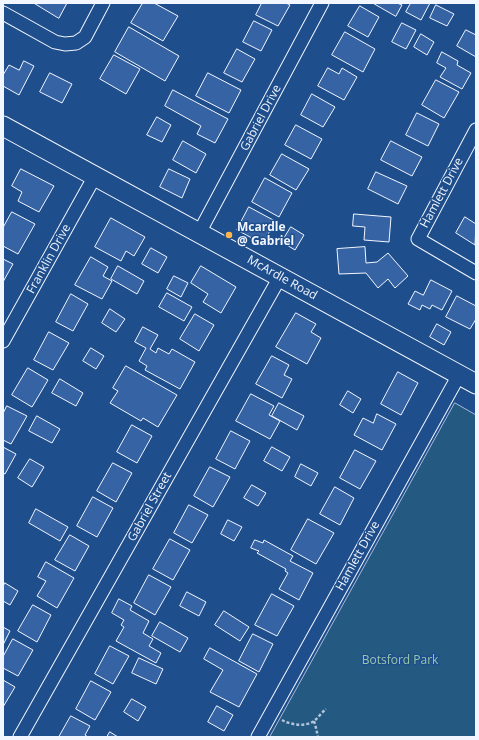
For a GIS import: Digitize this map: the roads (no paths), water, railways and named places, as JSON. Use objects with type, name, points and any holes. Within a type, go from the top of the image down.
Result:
[{"type":"main road","name":"McArdle Road","points":[[3,126],[476,384]]},
{"type":"street","points":[[3,13],[56,42],[65,44],[76,43],[85,37],[103,3]]},
{"type":"street","name":"Gabriel Drive","points":[[199,233],[322,3]]},
{"type":"street","name":"Hamlett Drive","points":[[476,130],[418,239],[476,273]]},
{"type":"street","name":"Franklin Drive","points":[[3,341],[95,176]]},
{"type":"street","name":"Gabriel Street","points":[[20,737],[280,277]]},
{"type":"street","name":"Hamlett Drive","points":[[258,737],[458,375]]},
{"type":"place","name":"Mcardle @ Gabriel","points":[[229,235]]},
{"type":"park label","name":"Botsford Park","points":[[400,661]]}]
